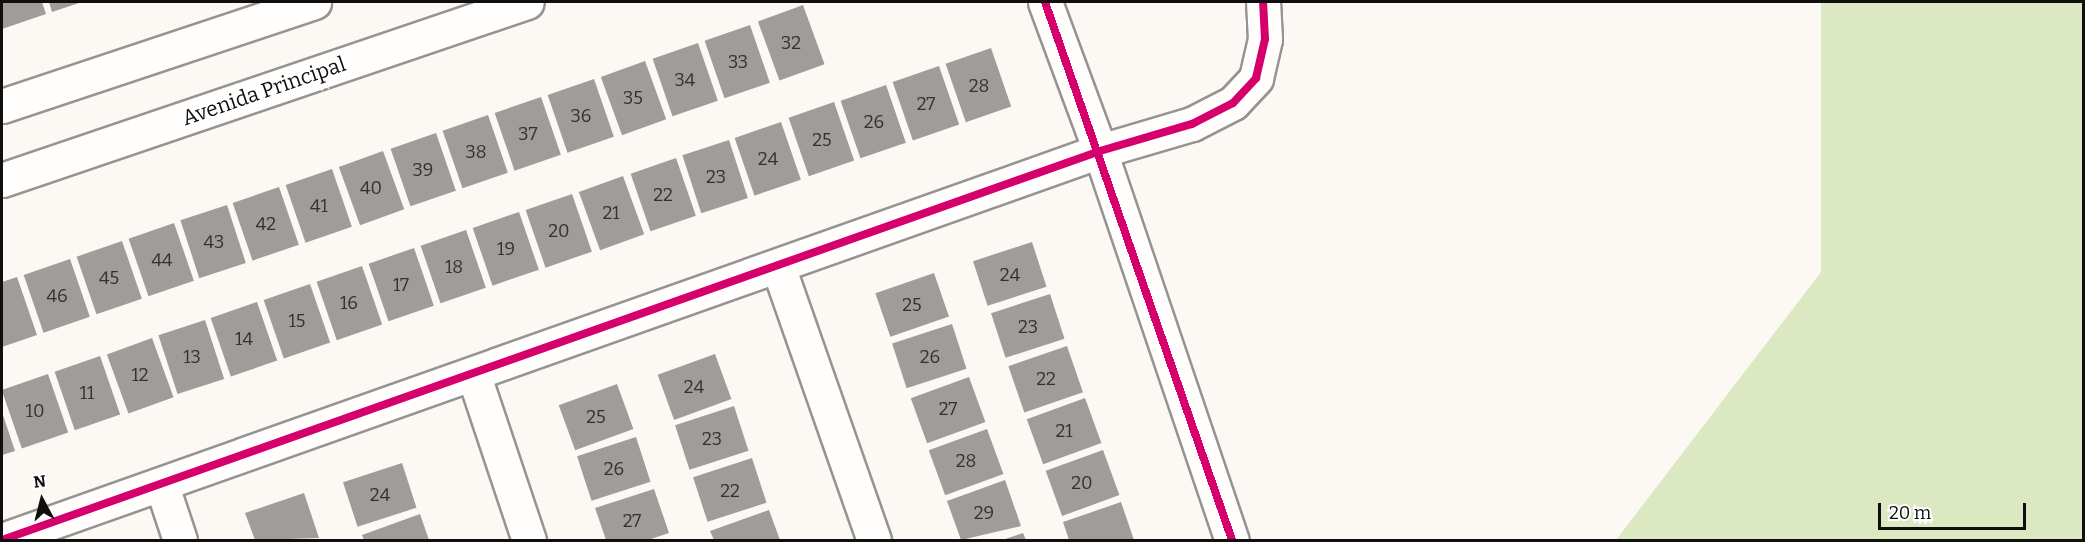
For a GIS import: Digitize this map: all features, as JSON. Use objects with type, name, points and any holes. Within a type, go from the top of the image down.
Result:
[{"type":"street","points":[[2,106],[314,2]]},
{"type":"street","name":"Avenida Principal","points":[[2,180],[527,2]]},
{"type":"street","points":[[1045,2],[1100,151],[1232,540]]},
{"type":"street","points":[[2,540],[779,269],[1100,151],[1192,124],[1233,103],[1256,78],[1265,39],[1263,2]]},
{"type":"street","points":[[779,269],[874,540]]},
{"type":"street","points":[[474,376],[529,540]]},
{"type":"street","points":[[162,486],[180,540]]},
{"type":"green space","points":[[1821,2],[2083,2],[2083,540],[1616,540],[1821,272]]},
{"type":"building","points":[[2,2],[42,2],[46,14],[2,29]]},
{"type":"building","points":[[49,2],[82,2],[52,12]]},
{"type":"building","points":[[803,5],[825,64],[779,81],[758,21]]},
{"type":"building","points":[[750,25],[770,83],[724,98],[705,41]]},
{"type":"building","points":[[698,43],[718,101],[672,116],[653,59]]},
{"type":"building","points":[[991,48],[1011,107],[966,122],[946,64]]},
{"type":"building","points":[[645,61],[666,119],[622,135],[601,77]]},
{"type":"building","points":[[939,66],[959,125],[913,141],[893,82]]},
{"type":"building","points":[[594,79],[614,137],[568,153],[548,95]]},
{"type":"building","points":[[886,85],[906,143],[860,158],[841,101]]},
{"type":"building","points":[[541,97],[561,155],[515,171],[495,113]]},
{"type":"building","points":[[834,102],[854,161],[809,176],[789,118]]},
{"type":"building","points":[[488,115],[508,173],[462,188],[443,131]]},
{"type":"building","points":[[781,122],[801,180],[755,196],[735,138]]},
{"type":"building","points":[[436,133],[456,191],[410,206],[391,149]]},
{"type":"building","points":[[729,140],[748,198],[701,213],[682,155]]},
{"type":"building","points":[[383,151],[404,209],[360,225],[339,167]]},
{"type":"building","points":[[676,158],[696,216],[650,231],[631,174]]},
{"type":"building","points":[[332,169],[352,227],[306,243],[286,185]]},
{"type":"building","points":[[623,176],[644,234],[600,250],[579,192]]},
{"type":"building","points":[[279,187],[299,245],[253,261],[233,203]]},
{"type":"building","points":[[572,194],[592,252],[546,268],[526,210]]},
{"type":"building","points":[[227,205],[246,263],[199,278],[180,220]]},
{"type":"building","points":[[519,212],[539,270],[493,286],[473,228]]},
{"type":"building","points":[[174,223],[194,281],[148,296],[129,239]]},
{"type":"building","points":[[466,230],[486,288],[440,303],[421,246]]},
{"type":"building","points":[[122,241],[142,299],[96,314],[77,257]]},
{"type":"building","points":[[1032,242],[1047,287],[988,306],[973,261]]},
{"type":"building","points":[[414,248],[434,306],[388,321],[369,264]]},
{"type":"building","points":[[70,259],[90,317],[44,333],[24,275]]},
{"type":"building","points":[[362,266],[382,325],[337,340],[317,282]]},
{"type":"building","points":[[934,273],[949,316],[890,337],[875,293]]},
{"type":"building","points":[[17,277],[37,335],[2,347],[2,282]]},
{"type":"building","points":[[310,284],[330,343],[284,359],[264,300]]},
{"type":"building","points":[[1050,294],[1065,339],[1006,358],[991,313]]},
{"type":"building","points":[[257,302],[277,361],[231,377],[211,318]]},
{"type":"building","points":[[205,320],[224,379],[178,394],[158,335]]},
{"type":"building","points":[[952,324],[967,369],[907,388],[892,343]]},
{"type":"building","points":[[152,338],[174,397],[128,414],[107,354]]},
{"type":"building","points":[[1067,346],[1083,392],[1024,413],[1008,366]]},
{"type":"building","points":[[715,354],[731,399],[674,420],[658,375]]},
{"type":"building","points":[[100,356],[120,415],[75,430],[55,372]]},
{"type":"building","points":[[48,374],[68,433],[22,449],[2,390]]},
{"type":"building","points":[[969,377],[985,422],[927,443],[911,398]]},
{"type":"building","points":[[617,384],[633,429],[575,450],[559,405]]},
{"type":"building","points":[[1085,398],[1101,443],[1043,464],[1027,419]]},
{"type":"building","points":[[734,406],[749,451],[690,470],[675,425]]},
{"type":"building","points":[[2,412],[15,451],[2,455]]},
{"type":"building","points":[[987,429],[1003,474],[945,495],[929,450]]},
{"type":"building","points":[[636,437],[651,482],[592,501],[577,456]]},
{"type":"building","points":[[1103,450],[1119,495],[1062,516],[1046,471]]},
{"type":"building","points":[[752,458],[767,503],[708,522],[693,477]]},
{"type":"building","points":[[402,463],[417,508],[358,527],[343,482]]},
{"type":"building","points":[[1005,480],[1021,526],[961,540],[947,501]]},
{"type":"building","points":[[654,489],[669,533],[648,540],[606,540],[595,508]]},
{"type":"building","points":[[304,493],[319,538],[255,540],[245,513]]},
{"type":"building","points":[[1121,502],[1134,540],[1069,540],[1063,522]]},
{"type":"building","points":[[769,510],[780,540],[714,540],[710,531]]},
{"type":"building","points":[[420,514],[429,540],[364,540],[362,535]]},
{"type":"building","points":[[1023,533],[1026,540],[1002,540]]},
{"type":"cycle path","points":[[1045,2],[1232,540]]},
{"type":"cycle path","points":[[2,540],[1100,151],[1192,124],[1233,103],[1256,78],[1265,39],[1263,2]]}]
